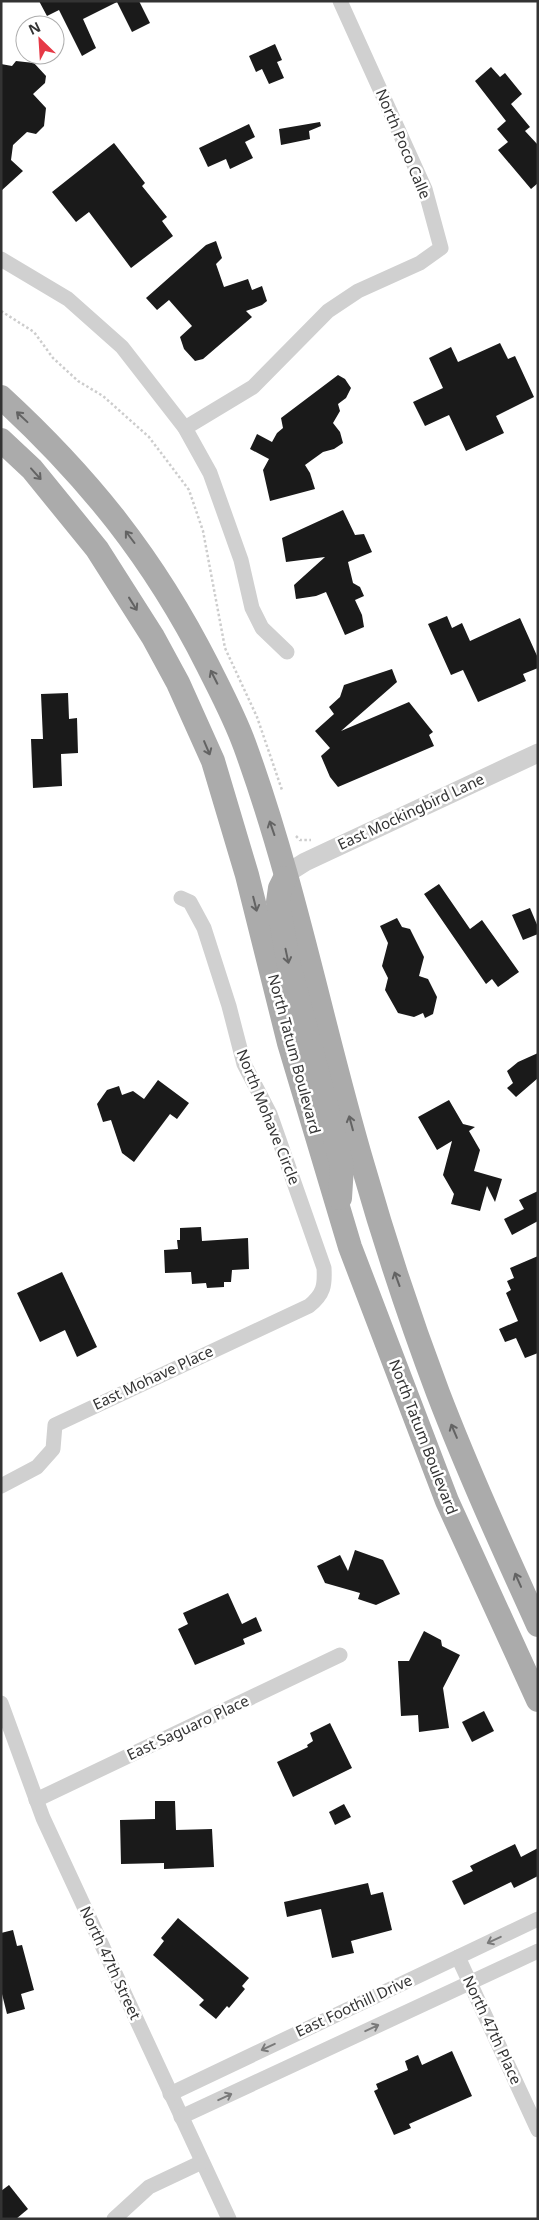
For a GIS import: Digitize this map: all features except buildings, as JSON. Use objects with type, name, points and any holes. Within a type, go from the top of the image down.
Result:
[{"type":"main road","name":"North Tatum Boulevard","points":[[1,398],[73,466],[121,524],[168,592],[190,629],[245,744],[286,874],[360,1156],[394,1268],[438,1395],[538,1625]]},
{"type":"main road","name":"North Tatum Boulevard","points":[[1,440],[32,469],[97,549],[153,638],[178,683],[213,761],[233,823],[289,1042],[339,1216],[447,1502],[538,1700]]},
{"type":"main road","points":[[286,874],[280,888],[279,916],[288,961],[342,1166],[339,1216]]},
{"type":"street","name":"North Poco Calle","points":[[185,428],[253,387],[328,311],[358,291],[420,263],[441,248],[425,189],[340,1]]},
{"type":"street","points":[[1,258],[68,299],[122,347],[185,428],[210,474],[241,560],[252,608],[262,628],[287,652]]},
{"type":"street","name":"East Mockingbird Lane","points":[[286,874],[305,862],[538,753]]},
{"type":"street","name":"North Mohave Circle","points":[[181,898],[190,902],[204,928],[229,1006],[244,1064],[275,1126],[324,1268],[325,1286]]},
{"type":"street","name":"East Mohave Place","points":[[1,1486],[37,1467],[53,1449],[55,1425],[309,1306],[319,1298],[325,1286]]},
{"type":"street","name":"East Saguaro Place","points":[[36,1800],[340,1656]]},
{"type":"street","name":"North 47th Street","points":[[1,1703],[36,1800],[229,2219]]},
{"type":"street","name":"East Foothill Drive","points":[[170,2094],[538,1919]]},
{"type":"street","name":"East Foothill Drive","points":[[181,2117],[538,1951]]},
{"type":"street","name":"North 47th Place","points":[[458,1957],[538,2130]]},
{"type":"street","points":[[114,2219],[149,2187],[202,2162]]},
{"type":"path","points":[[1,311],[34,332],[53,358],[78,381],[103,396],[149,437],[189,490],[204,531],[225,648],[257,717],[285,798]]},
{"type":"path","points":[[294,829],[295,835],[300,840],[313,840]]}]
